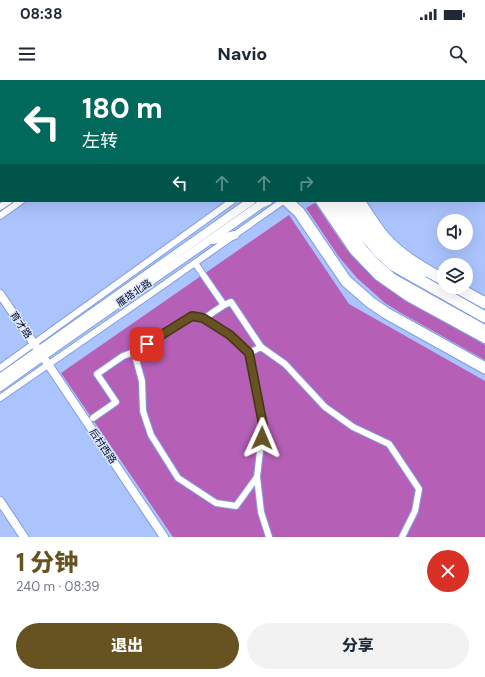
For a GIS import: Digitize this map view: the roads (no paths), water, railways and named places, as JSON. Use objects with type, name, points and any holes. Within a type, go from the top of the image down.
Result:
[{"type":"highway","points":[[288,202],[299,212],[346,281],[370,302],[386,313],[485,368]]},
{"type":"highway","points":[[298,202],[343,269],[366,293],[389,310],[485,364]]},
{"type":"highway","points":[[330,202],[362,250],[392,279],[485,332]]},
{"type":"highway","points":[[342,202],[366,237],[393,265],[485,317]]},
{"type":"highway","points":[[360,202],[383,236],[396,249],[414,263],[437,276]]},
{"type":"highway","points":[[365,202],[384,232],[419,261],[437,271]]},
{"type":"highway","points":[[473,291],[485,298]]},
{"type":"highway","points":[[469,294],[485,303]]},
{"type":"main road","name":"雁塔北路","points":[[0,378],[250,202]]},
{"type":"main road","name":"雁塔北路","points":[[0,387],[38,350],[208,242],[266,202]]},
{"type":"main road","points":[[321,202],[354,251],[378,276],[408,297],[485,339]]},
{"type":"main road","points":[[353,202],[374,234],[401,262],[426,278],[485,311]]},
{"type":"main road","points":[[208,242],[235,235]]},
{"type":"main road","name":"育才路","points":[[0,294],[38,350]]},
{"type":"main road","name":"后村西路","points":[[38,350],[164,537]]},
{"type":"main road","points":[[0,501],[24,537]]},
{"type":"street","points":[[0,216],[20,202]]},
{"type":"street","points":[[0,368],[38,350],[231,202]]},
{"type":"street","points":[[0,398],[282,202]]},
{"type":"street","points":[[195,263],[224,305]]},
{"type":"street","points":[[203,318],[231,302],[261,347],[285,364],[325,407],[353,427],[389,444],[419,489],[415,512],[402,537]]},
{"type":"street","points":[[93,418],[116,402],[97,374],[123,356],[134,352],[192,316],[203,318],[230,335],[249,353],[263,425],[257,477],[260,512],[269,537]]},
{"type":"street","points":[[249,353],[261,347]]},
{"type":"street","points":[[134,352],[142,381],[143,411],[151,435],[178,478],[216,503],[236,506],[257,477]]}]
